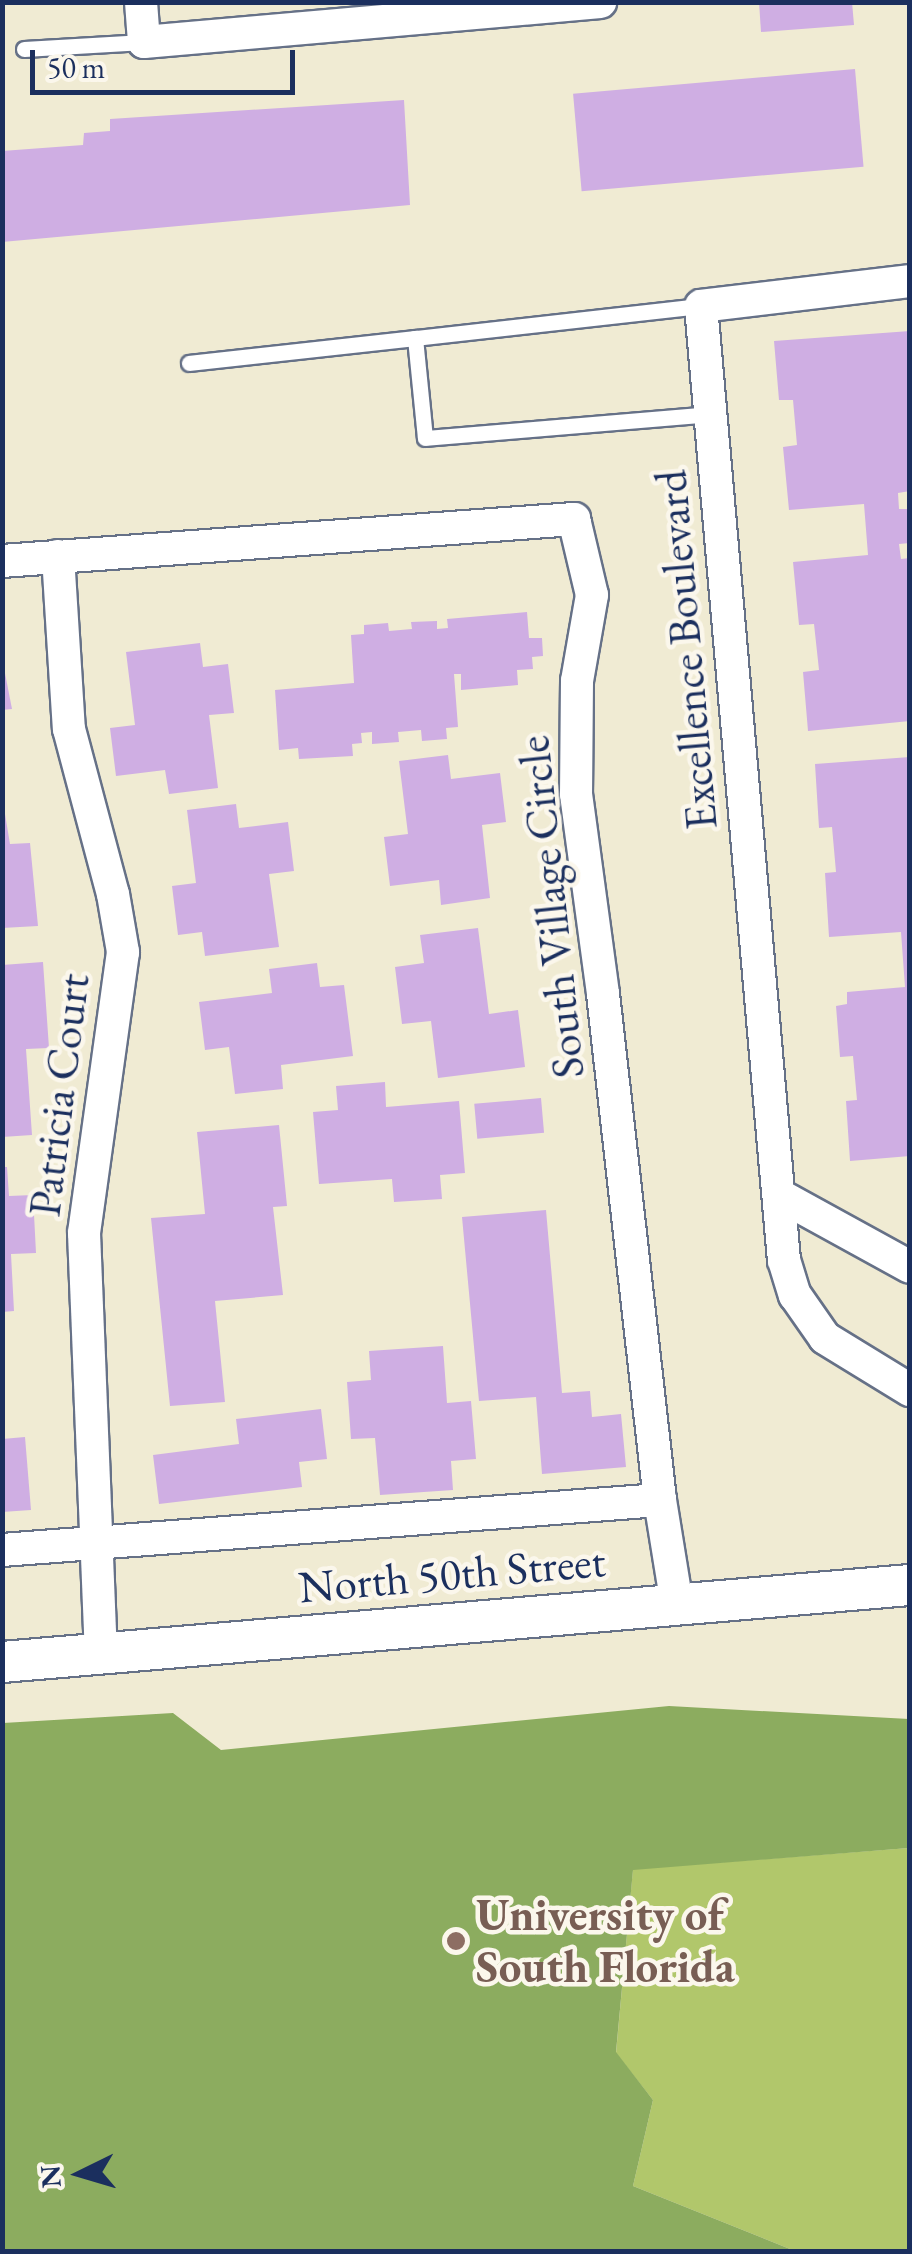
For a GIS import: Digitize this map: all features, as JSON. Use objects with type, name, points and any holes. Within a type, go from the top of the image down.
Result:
[{"type":"street","points":[[141,2],[144,42],[600,2]]},
{"type":"street","points":[[701,306],[910,281]]},
{"type":"street","name":"Excellence Boulevard","points":[[701,306],[784,1260],[795,1296],[825,1338],[910,1390]]},
{"type":"street","name":"South Village Circle","points":[[2,561],[574,519],[592,595],[577,681],[576,794],[603,994],[660,1500],[677,1605]]},
{"type":"street","name":"Patricia Court","points":[[58,556],[69,729],[123,952],[84,1233],[100,1653]]},
{"type":"street","points":[[778,1195],[910,1267]]},
{"type":"street","points":[[2,1550],[660,1500]]},
{"type":"street","name":"North 50th Street","points":[[2,1662],[910,1586]]},
{"type":"lane","points":[[24,48],[144,42]]},
{"type":"lane","points":[[189,363],[701,306]]},
{"type":"lane","points":[[415,338],[425,438],[710,414]]},
{"type":"green space","name":"University of South Florida","points":[[669,1706],[909,1719],[909,1848],[633,1870],[616,2052],[653,2100],[633,2186],[795,2251],[3,2251],[3,1723],[173,1713],[221,1750]]},
{"type":"green space","points":[[909,1848],[909,2251],[795,2251],[633,2186],[653,2100],[616,2053],[633,1869]]},
{"type":"building","points":[[759,2],[852,2],[854,25],[761,32]]},
{"type":"building","points":[[855,69],[864,167],[582,191],[573,94]]},
{"type":"building","points":[[404,100],[410,205],[2,242],[2,151],[83,145],[84,133],[110,131],[110,119]]},
{"type":"building","points":[[910,331],[910,491],[898,493],[899,509],[910,509],[910,543],[899,544],[901,559],[910,558],[910,721],[808,731],[803,672],[819,670],[814,624],[799,625],[793,562],[868,555],[864,504],[789,510],[783,447],[797,445],[793,400],[779,400],[774,341]]},
{"type":"building","points":[[527,612],[529,638],[542,638],[543,656],[532,657],[533,669],[517,670],[518,685],[461,690],[461,674],[454,674],[458,727],[446,728],[447,739],[422,741],[421,730],[398,732],[399,742],[372,744],[372,732],[361,733],[362,743],[352,744],[353,756],[299,759],[298,748],[279,750],[275,690],[354,683],[351,635],[364,634],[364,625],[388,623],[389,631],[412,629],[411,622],[437,621],[437,629],[448,628],[447,619]]},
{"type":"building","points":[[200,643],[203,667],[228,664],[234,713],[209,715],[218,788],[169,794],[165,770],[116,776],[110,728],[135,725],[126,652]]},
{"type":"building","points":[[2,658],[12,709],[2,710]]},
{"type":"building","points":[[448,755],[451,779],[500,773],[506,822],[482,825],[490,898],[441,905],[439,880],[390,886],[384,837],[408,834],[399,761]]},
{"type":"building","points":[[910,757],[910,1156],[850,1161],[846,1101],[857,1100],[853,1056],[840,1057],[836,1006],[847,1004],[847,992],[905,987],[901,932],[829,937],[825,873],[836,872],[832,827],[819,828],[815,764]]},
{"type":"building","points":[[2,796],[10,844],[30,843],[38,926],[2,928]]},
{"type":"building","points":[[236,804],[239,828],[288,822],[294,871],[269,874],[279,947],[205,956],[202,932],[178,935],[172,886],[196,883],[187,810]]},
{"type":"building","points":[[478,928],[489,1014],[518,1010],[525,1067],[438,1078],[431,1021],[402,1024],[395,967],[424,963],[420,935]]},
{"type":"building","points":[[43,962],[49,1048],[26,1049],[32,1135],[2,1137],[2,965]]},
{"type":"building","points":[[317,963],[320,987],[344,985],[353,1056],[281,1065],[283,1089],[235,1094],[229,1047],[205,1050],[199,1002],[272,993],[269,969]]},
{"type":"building","points":[[385,1082],[386,1107],[459,1101],[465,1173],[440,1175],[442,1199],[394,1202],[392,1179],[319,1184],[313,1112],[338,1110],[336,1086]]},
{"type":"building","points":[[541,1098],[544,1133],[477,1139],[474,1104]]},
{"type":"building","points":[[279,1125],[287,1206],[273,1207],[283,1295],[215,1301],[225,1402],[170,1406],[151,1218],[205,1214],[197,1132]]},
{"type":"building","points":[[2,1167],[7,1167],[9,1196],[33,1195],[36,1253],[11,1254],[14,1311],[2,1312]]},
{"type":"building","points":[[546,1210],[562,1393],[590,1391],[592,1417],[621,1414],[626,1467],[542,1474],[536,1397],[479,1401],[462,1217]]},
{"type":"building","points":[[443,1346],[447,1403],[471,1401],[476,1459],[451,1461],[453,1490],[380,1495],[375,1438],[351,1439],[347,1382],[371,1380],[369,1351]]},
{"type":"building","points":[[321,1409],[327,1459],[299,1462],[302,1487],[159,1504],[153,1455],[239,1444],[236,1419]]},
{"type":"building","points":[[25,1437],[31,1510],[2,1512],[2,1439]]},
{"type":"place","name":"University of South Florida","points":[[456,1941]]}]
